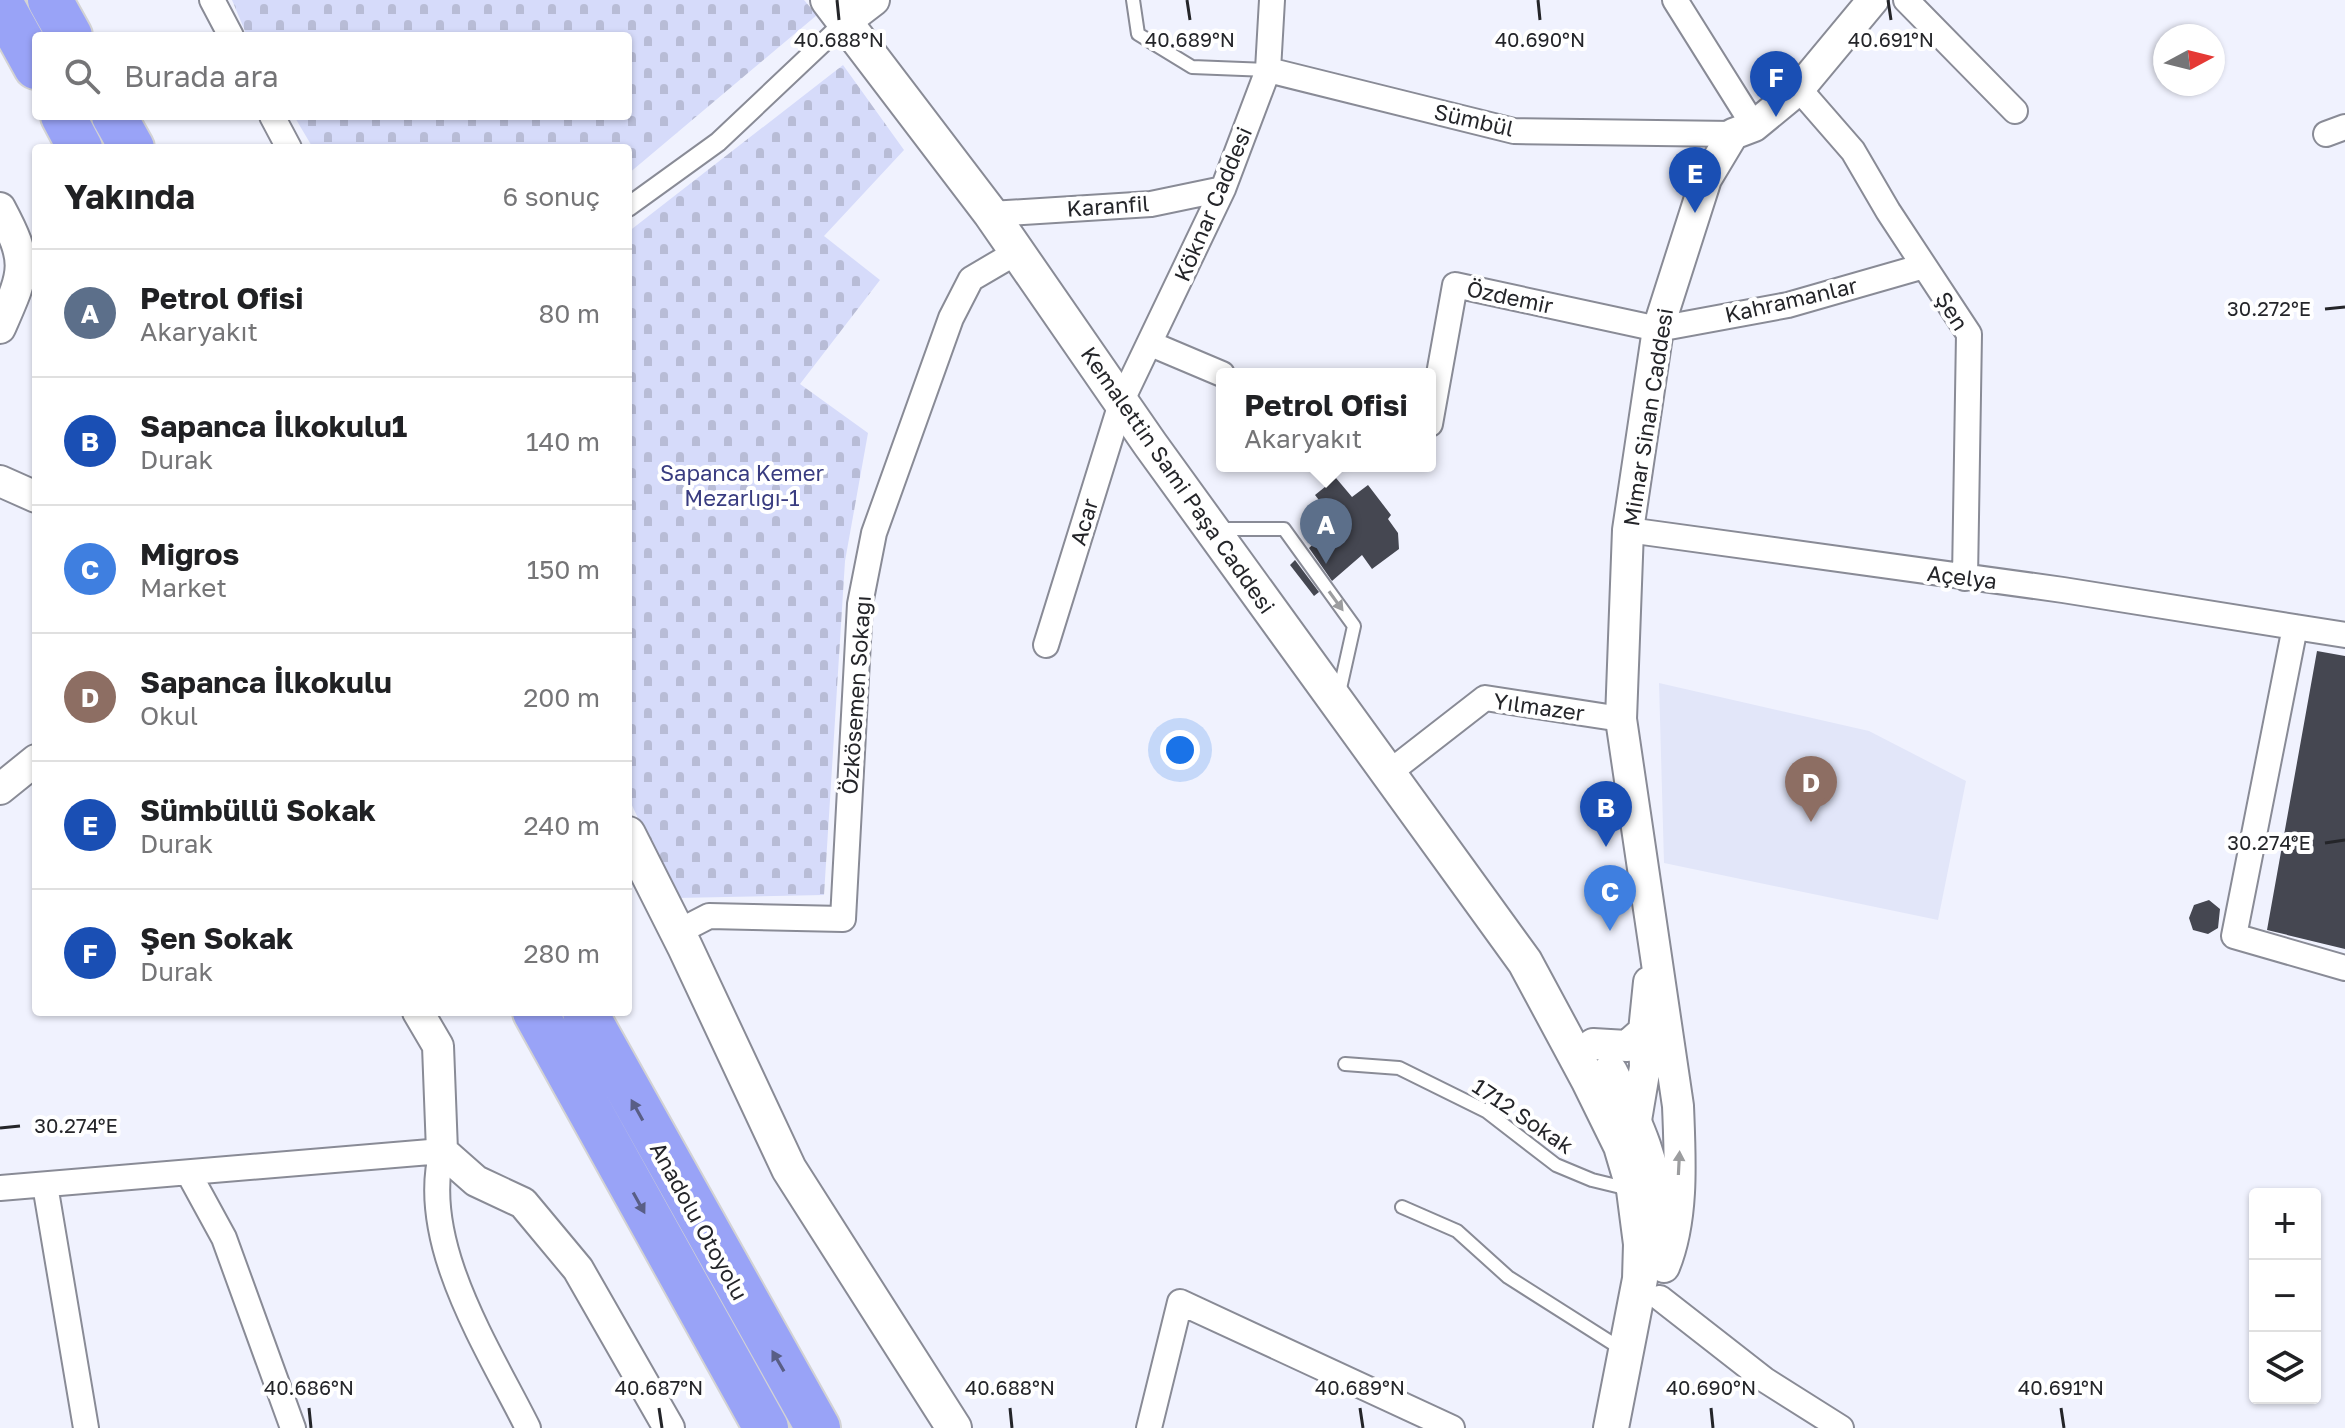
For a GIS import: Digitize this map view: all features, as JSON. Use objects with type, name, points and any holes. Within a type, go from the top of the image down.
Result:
[{"type":"highway","points":[[50,0],[68,32]]},
{"type":"highway","points":[[0,2],[32,60]]},
{"type":"highway","points":[[65,120],[78,144]]},
{"type":"highway","points":[[116,120],[130,144]]},
{"type":"highway","name":"Anadolu Otoyolu","points":[[537,1016],[766,1428]]},
{"type":"highway","name":"Anadolu Otoyolu","points":[[587,1016],[818,1428]]},
{"type":"main road","name":"Kemalettin Sami Paşa Caddesi","points":[[836,12],[991,214],[1386,775],[1525,962],[1655,1177],[1662,1282],[1626,1428]]},
{"type":"main road","points":[[632,842],[678,932],[789,1169],[954,1428]]},
{"type":"main road","name":"Kemalettin Sami Paşa Caddesi","points":[[1525,962],[1557,993],[1593,1044],[1621,1118],[1641,1244],[1640,1279],[1611,1428]]},
{"type":"street","points":[[212,0],[229,32]]},
{"type":"street","points":[[632,204],[718,142],[836,12],[874,0]]},
{"type":"street","name":"Köknar Caddesi","points":[[1122,400],[1223,189],[1268,70],[1272,0]]},
{"type":"street","points":[[1675,0],[1744,130]]},
{"type":"street","name":"Mimar Sinan Caddesi","points":[[1647,908],[1621,719],[1628,530],[1658,329],[1706,179],[1744,130],[1799,89],[1873,0]]},
{"type":"street","points":[[1906,0],[2015,111]]},
{"type":"street","name":"Sümbül","points":[[1268,70],[1514,131],[1744,130]]},
{"type":"street","name":"Şen","points":[[1799,89],[1853,151],[1969,334],[1965,578]]},
{"type":"street","points":[[274,120],[287,144]]},
{"type":"street","name":"Karanfil","points":[[991,214],[1151,204],[1223,189]]},
{"type":"street","points":[[0,208],[20,245],[22,277],[0,328]]},
{"type":"street","name":"Özkösemen Sokağı","points":[[678,932],[709,916],[843,919],[860,604],[874,533],[951,318],[971,279],[1017,252]]},
{"type":"street","name":"Kahramanlar","points":[[1658,329],[1788,305],[1924,266]]},
{"type":"street","name":"Özdemir","points":[[1436,391],[1455,285],[1658,329]]},
{"type":"street","points":[[1151,344],[1216,371]]},
{"type":"street","name":"Acar","points":[[1046,645],[1122,400]]},
{"type":"street","points":[[0,481],[32,495]]},
{"type":"street","name":"Açelya","points":[[1628,530],[2345,635]]},
{"type":"street","points":[[2295,627],[2234,936],[2345,968]]},
{"type":"street","name":"Yılmazer","points":[[1386,775],[1485,698],[1621,719]]},
{"type":"street","points":[[0,789],[32,763]]},
{"type":"street","points":[[1621,1118],[1645,1067],[1644,1031],[1649,981],[1647,908]]},
{"type":"street","points":[[1647,908],[1675,1090],[1680,1160],[1671,1250],[1662,1282],[1765,1380],[1841,1428]]},
{"type":"street","points":[[420,1016],[438,1046],[442,1151],[436,1174],[443,1248],[528,1428]]},
{"type":"street","points":[[1593,1044],[1627,1046],[1644,1031]]},
{"type":"street","points":[[1621,1118],[1663,1113],[1675,1090]]},
{"type":"street","points":[[0,1188],[442,1151],[476,1181],[523,1203],[578,1269],[669,1428]]},
{"type":"street","points":[[189,1174],[224,1238],[293,1428]]},
{"type":"street","points":[[45,1185],[86,1428]]},
{"type":"street","points":[[1149,1428],[1180,1302],[1452,1428]]},
{"type":"lane","points":[[1133,0],[1138,34],[1192,67],[1268,70]]},
{"type":"lane","points":[[1212,529],[1284,529],[1328,589],[1354,626],[1337,705]]},
{"type":"lane","name":"1712 Sokak","points":[[1345,1064],[1399,1068],[1486,1111],[1556,1165],[1592,1180],[1630,1177]]},
{"type":"lane","points":[[1402,1207],[1457,1231],[1508,1277],[1626,1352]]},
{"type":"shaded area","points":[[1659,683],[1869,731],[1966,781],[1938,920],[1664,863]]},
{"type":"green space","points":[[232,0],[804,0],[817,15],[632,171],[632,144],[311,144],[296,120],[632,120],[632,32],[245,32]]},
{"type":"green space","name":"Sapanca Kemer Mezarlığı-1","points":[[843,65],[904,150],[824,236],[880,280],[800,384],[868,433],[845,561],[824,895],[676,898],[632,805],[632,229]]},
{"type":"building","points":[[1336,478],[1352,497],[1368,485],[1391,515],[1388,519],[1398,533],[1399,549],[1372,569],[1362,555],[1332,581],[1309,548],[1337,523],[1315,495]]},
{"type":"building","points":[[1295,560],[1319,592],[1314,596],[1290,565]]},
{"type":"building","points":[[2317,651],[2345,656],[2345,949],[2267,930]]},
{"type":"building","points":[[2209,900],[2220,909],[2218,928],[2208,934],[2193,930],[2189,918],[2194,905]]},
{"type":"place","name":"Şen Sokak","points":[[1776,117]]},
{"type":"place","name":"Sümbüllü Sokak","points":[[1695,213]]},
{"type":"place","name":"Petrol Ofisi","points":[[1326,564]]},
{"type":"place","name":"Sapanca İlkokulu","points":[[1811,822]]},
{"type":"place","name":"Sapanca İlkokulu1","points":[[1606,847]]},
{"type":"place","name":"Migros","points":[[1610,931]]}]
